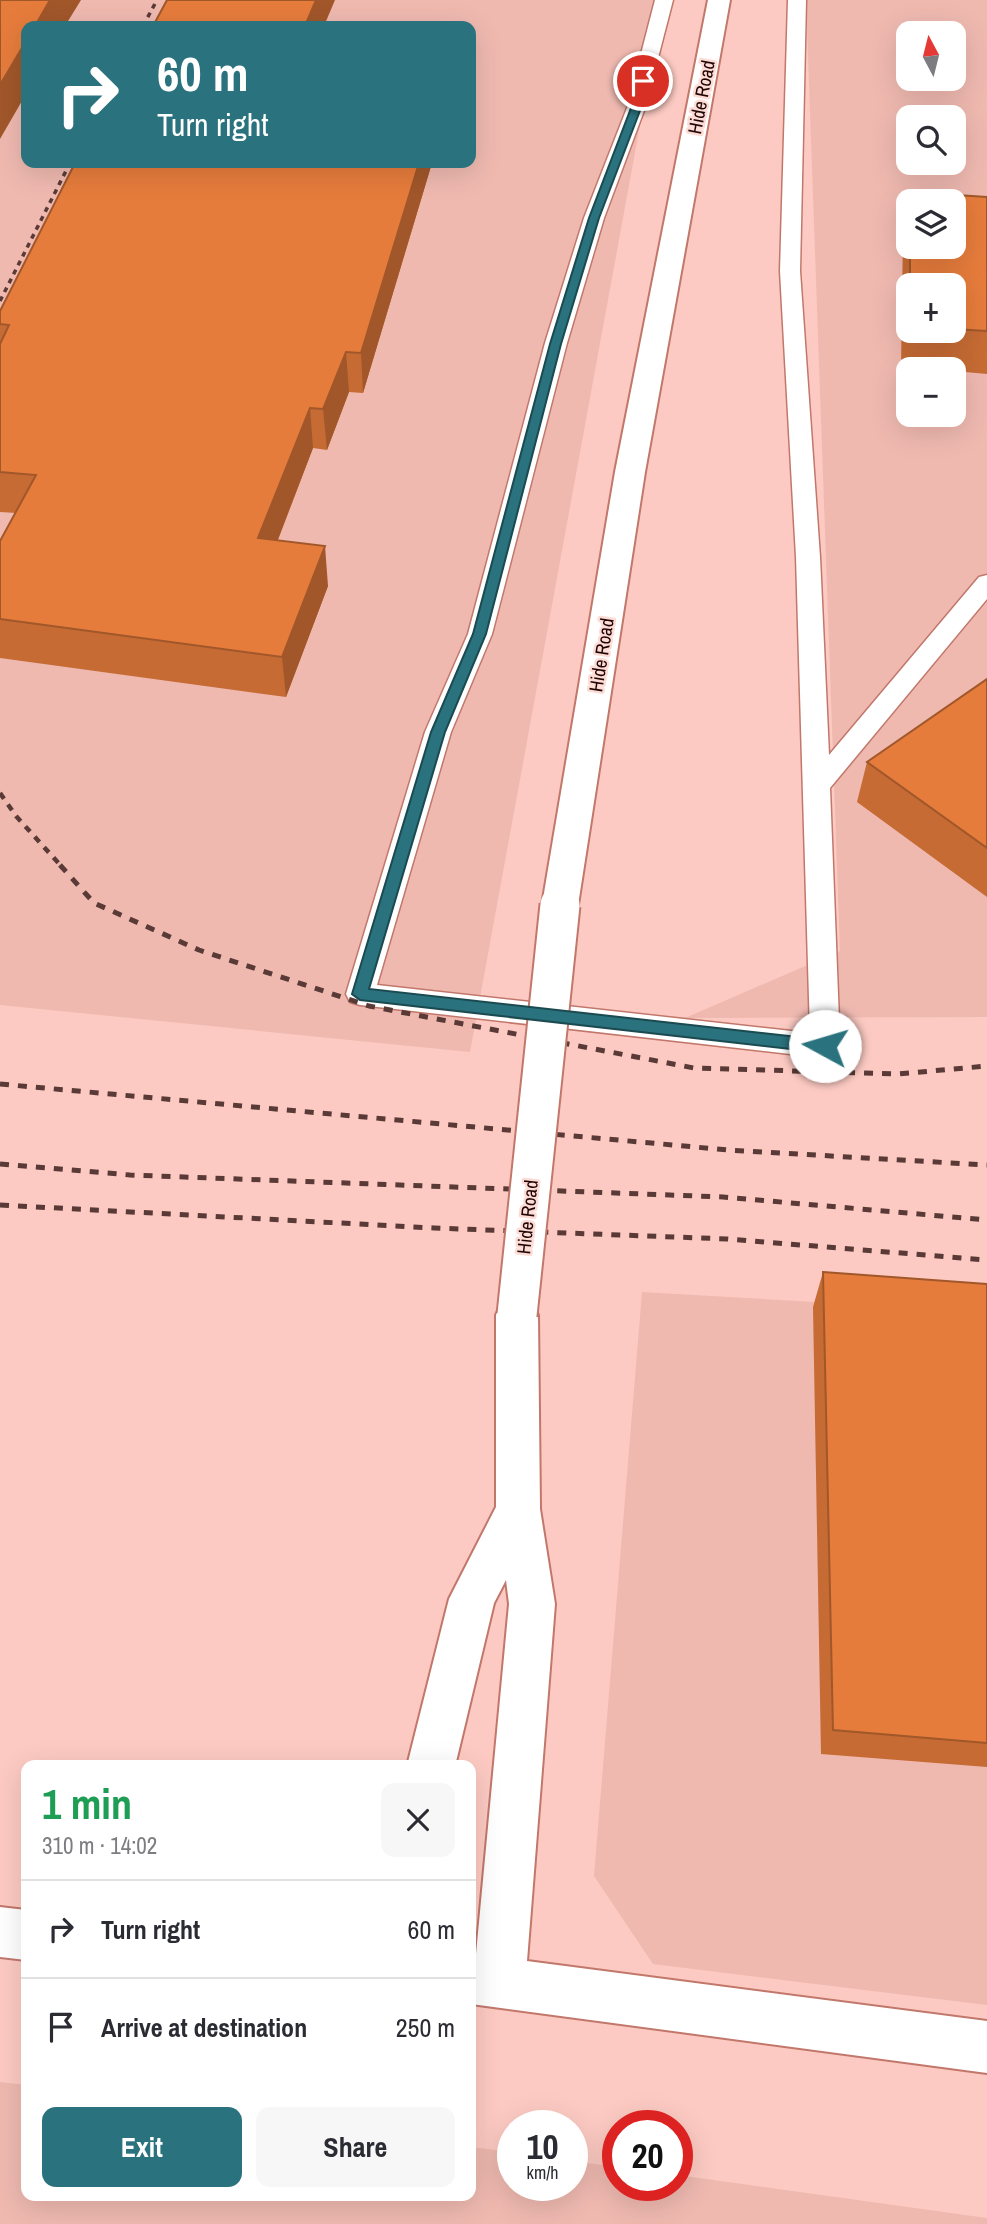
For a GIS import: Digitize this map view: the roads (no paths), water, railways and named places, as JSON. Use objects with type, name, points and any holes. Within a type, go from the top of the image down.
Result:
[{"type":"street","name":"Hide Road","points":[[485,1981],[513,1842],[532,1604],[518,1509],[517,1315],[560,905],[630,472],[719,0]]},
{"type":"street","points":[[432,1760],[472,1599],[518,1509]]},
{"type":"street","points":[[0,1932],[21,1934]]},
{"type":"street","points":[[485,1981],[987,2047]]},
{"type":"lane","points":[[664,0],[636,108],[594,218],[556,344],[480,634],[438,732],[360,994],[825,1046],[808,557],[790,271],[797,0]]},
{"type":"lane","points":[[817,786],[987,583]]},
{"type":"railway","points":[[146,21],[157,0]]},
{"type":"railway","points":[[0,301],[67,168]]},
{"type":"railway","points":[[0,793],[16,816],[62,867]]},
{"type":"railway","points":[[60,865],[94,903],[199,950],[369,1006],[694,1068],[898,1074],[987,1066]]},
{"type":"railway","points":[[0,1084],[728,1150],[987,1165]]},
{"type":"railway","points":[[0,1164],[130,1175],[723,1197],[987,1220]]},
{"type":"railway","points":[[0,1205],[434,1228],[727,1239],[987,1260]]}]
